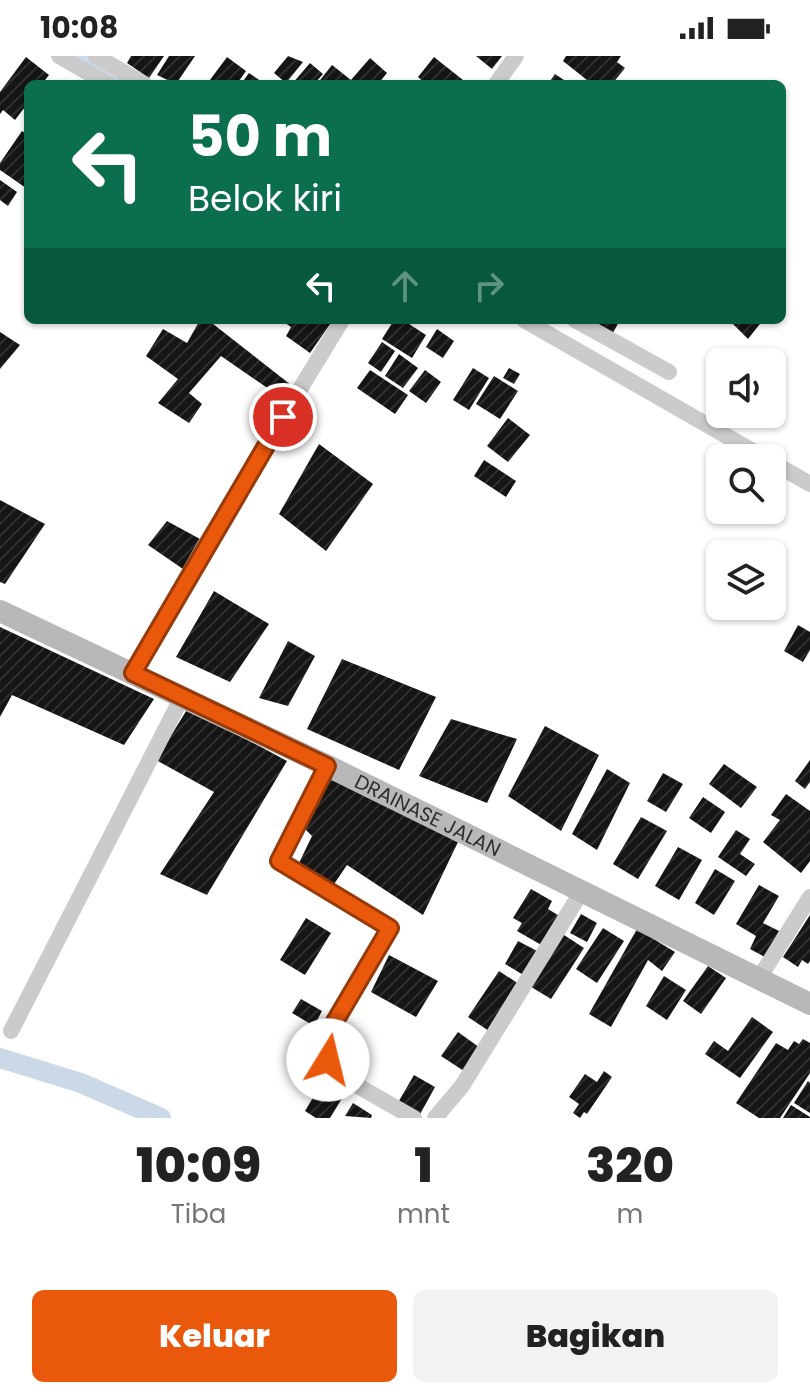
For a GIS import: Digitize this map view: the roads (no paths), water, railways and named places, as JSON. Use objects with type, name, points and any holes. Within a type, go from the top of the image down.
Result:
[{"type":"street","points":[[59,56],[101,80]]},
{"type":"street","points":[[96,56],[137,80]]},
{"type":"street","points":[[499,80],[516,56]]},
{"type":"street","points":[[133,673],[205,545],[340,324]]},
{"type":"street","points":[[531,324],[741,444]]},
{"type":"street","points":[[582,324],[669,372]]},
{"type":"street","points":[[786,470],[810,484]]},
{"type":"street","name":"DRAINASE JALAN","points":[[0,611],[327,766],[810,1004]]},
{"type":"street","points":[[11,1031],[182,697]]},
{"type":"street","points":[[327,766],[279,861],[390,928],[327,1035],[328,1060],[342,1077],[414,1118]]},
{"type":"street","points":[[435,1118],[462,1086],[582,891]]},
{"type":"street","points":[[758,980],[810,897]]},
{"type":"waterway","points":[[76,56],[118,80]]},
{"type":"waterway","points":[[0,1058],[81,1083],[161,1118]]}]
